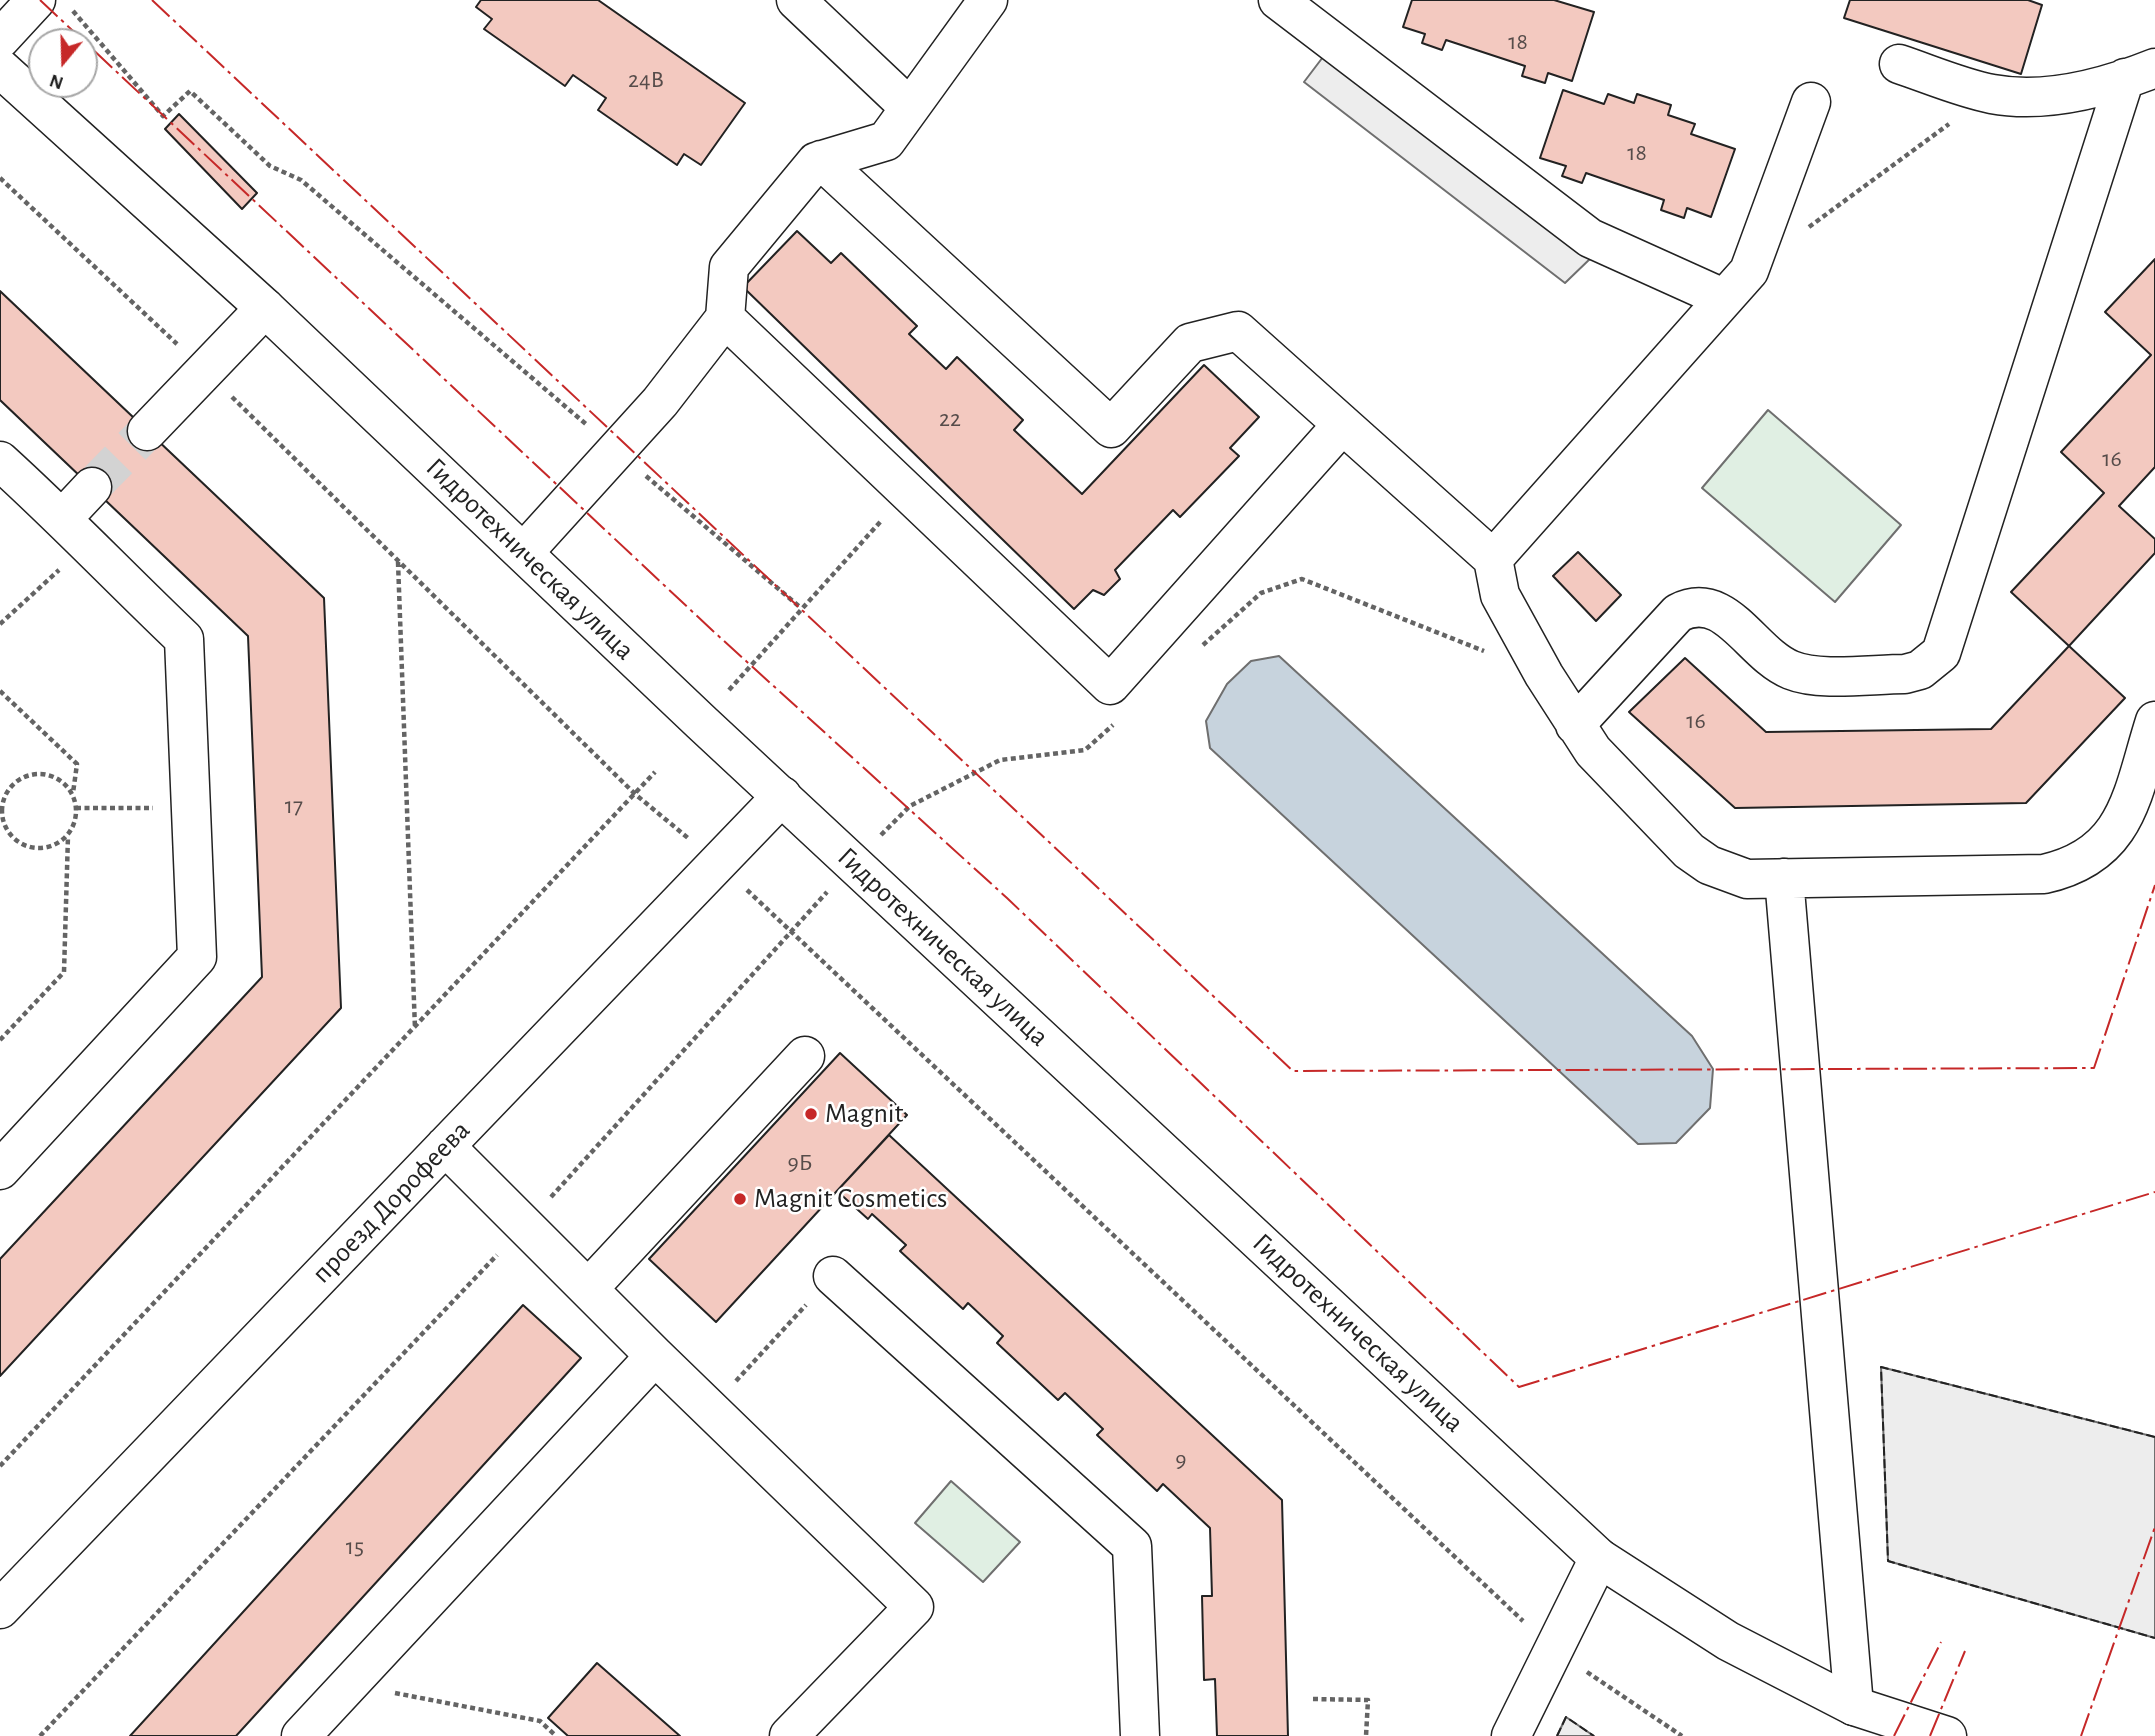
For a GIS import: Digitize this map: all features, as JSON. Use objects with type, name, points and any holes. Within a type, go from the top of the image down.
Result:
[{"type":"main road","points":[[0,39],[36,0]]},
{"type":"main road","points":[[796,0],[910,108]]},
{"type":"main road","points":[[524,552],[660,402],[724,318],[730,267],[816,162],[886,142],[988,0]]},
{"type":"main road","points":[[1279,0],[1590,238],[1723,298]]},
{"type":"main road","points":[[1899,64],[1990,94],[2052,97],[2140,73]]},
{"type":"main road","name":"Гидротехническая улица","points":[[0,68],[265,308],[853,864],[1599,1558],[1728,1641],[1854,1706],[1947,1736]]},
{"type":"main road","points":[[1575,725],[1678,613],[1687,608],[1709,608],[1721,612],[1776,662],[1804,674],[1905,674],[1920,670],[1941,653],[2140,73]]},
{"type":"main road","points":[[1493,559],[1749,271],[1811,102]]},
{"type":"main road","points":[[821,160],[1111,428],[1190,343],[1238,331],[1493,559],[1500,595],[1575,725],[1603,764],[1689,851],[1728,874],[1747,879],[2044,874],[2069,869],[2097,851],[2118,827],[2155,721]]},
{"type":"main road","points":[[147,431],[265,308]]},
{"type":"main road","points":[[724,318],[1110,685],[1342,425]]},
{"type":"main road","points":[[0,461],[184,639],[197,957],[0,1170]]},
{"type":"main road","points":[[74,532],[92,487]]},
{"type":"main road","name":"проезд Дорофеева","points":[[0,1609],[782,796]]},
{"type":"main road","points":[[1784,878],[1854,1706]]},
{"type":"main road","points":[[588,1289],[805,1056]]},
{"type":"main road","points":[[445,1146],[655,1356],[914,1607],[789,1736]]},
{"type":"main road","points":[[833,1276],[1132,1546],[1140,1736]]},
{"type":"main road","points":[[301,1736],[655,1356]]},
{"type":"main road","points":[[1511,1736],[1599,1558]]},
{"type":"path","points":[[72,10],[163,116],[190,91],[270,166],[301,180],[801,608]]},
{"type":"path","points":[[1804,230],[1990,94]]},
{"type":"path","points":[[0,178],[205,370],[635,794],[718,862],[1554,1650],[1682,1736]]},
{"type":"path","points":[[729,690],[908,492]]},
{"type":"path","points":[[0,624],[74,532]]},
{"type":"path","points":[[398,560],[415,1030]]},
{"type":"path","points":[[1199,648],[1261,593],[1302,579],[1544,674]]},
{"type":"path","points":[[0,691],[77,764],[72,794]]},
{"type":"path","points":[[40,1736],[524,1226],[853,864],[910,806],[1000,760],[1085,750],[1116,722]]},
{"type":"path","points":[[0,1466],[415,1030],[655,772]]},
{"type":"path","points":[[24,776],[51,776],[64,783],[72,794],[76,808],[75,823],[68,835],[56,845],[41,849],[25,846],[11,837],[3,823],[1,807],[13,783],[24,776]]},
{"type":"path","points":[[76,808],[191,808]]},
{"type":"path","points":[[0,1040],[64,972],[68,835]]},
{"type":"path","points":[[710,1409],[833,1276]]},
{"type":"path","points":[[350,1684],[540,1721],[556,1736]]},
{"type":"path","points":[[1312,1699],[1367,1700],[1366,1736]]},
{"type":"green space","points":[[1768,410],[1901,525],[1835,602],[1702,488]]},
{"type":"green space","points":[[951,1481],[1020,1542],[983,1582],[915,1523]]},
{"type":"shaded area","points":[[1326,53],[1594,255],[1565,283],[1304,82]]},
{"type":"shaded area","points":[[1279,656],[1692,1036],[1713,1069],[1710,1108],[1676,1143],[1638,1144],[1210,748],[1206,721],[1227,684],[1251,661]]},
{"type":"shaded area","points":[[1881,1367],[2155,1437],[2155,1638],[1888,1561]]},
{"type":"shaded area","points":[[1566,1717],[1594,1736],[1557,1736]]},
{"type":"building","points":[[481,0],[598,0],[745,103],[701,165],[684,154],[677,165],[598,110],[606,98],[573,75],[565,86],[484,29],[492,19],[476,7]]},
{"type":"building","points":[[1412,0],[1554,0],[1594,12],[1572,81],[1548,73],[1545,83],[1522,76],[1525,66],[1446,40],[1442,50],[1422,43],[1425,34],[1403,27]]},
{"type":"building","points":[[1850,0],[2028,0],[2042,5],[2021,74],[1844,18]]},
{"type":"building","points":[[1563,90],[1604,104],[1608,94],[1634,103],[1637,94],[1671,105],[1668,115],[1695,124],[1691,134],[1735,149],[1711,217],[1687,208],[1684,218],[1661,210],[1664,200],[1586,173],[1582,183],[1562,176],[1566,166],[1540,158]]},
{"type":"building","points":[[179,114],[257,193],[242,209],[165,129]]},
{"type":"building","points":[[797,231],[831,263],[841,253],[917,326],[909,334],[946,369],[957,357],[1023,420],[1014,430],[1082,494],[1204,365],[1259,417],[1230,448],[1239,456],[1180,517],[1173,510],[1115,570],[1120,579],[1104,595],[1093,590],[1074,609],[743,287]]},
{"type":"building","points":[[2155,259],[2155,467],[2119,506],[2155,539],[2155,553],[2069,646],[2011,592],[2104,493],[2061,452],[2151,355],[2105,312]]},
{"type":"building","points":[[0,291],[324,598],[341,1008],[0,1376],[0,1259],[262,977],[248,636],[0,400]]},
{"type":"building","points":[[1578,552],[1621,595],[1596,621],[1553,576]]},
{"type":"building","points":[[2069,646],[2125,698],[2026,803],[1735,808],[1629,712],[1685,658],[1766,732],[1991,729]]},
{"type":"building","points":[[840,1053],[907,1115],[716,1322],[649,1259]]},
{"type":"building","points":[[889,1135],[1282,1500],[1288,1736],[1217,1736],[1215,1679],[1204,1680],[1202,1596],[1212,1596],[1210,1528],[1163,1484],[1157,1491],[1097,1435],[1103,1429],[1065,1393],[1058,1400],[997,1343],[1003,1336],[968,1303],[963,1309],[900,1251],[906,1245],[872,1214],[868,1219],[837,1191]]},
{"type":"building","points":[[523,1305],[581,1358],[236,1736],[130,1736]]},
{"type":"building","points":[[597,1663],[680,1736],[568,1736],[548,1718]]},
{"type":"tunnel","points":[[92,487],[147,431]]},
{"type":"fence","points":[[2155,1437],[1881,1367],[1888,1561],[2155,1638]]},
{"type":"fence","points":[[1557,1736],[1566,1717],[1594,1736]]},
{"type":"power","points":[[40,0],[713,631],[1007,898],[1519,1387],[2155,1192]]},
{"type":"power","points":[[152,0],[1293,1071],[2094,1068],[2155,885]]},
{"type":"power","points":[[2081,1736],[2155,1527]]},
{"type":"power","points":[[1894,1736],[1941,1642]]},
{"type":"power","points":[[1930,1736],[1965,1651]]},
{"type":"place","name":"Magnit","points":[[811,1114]]},
{"type":"place","name":"Magnit Cosmetics","points":[[740,1199]]}]
